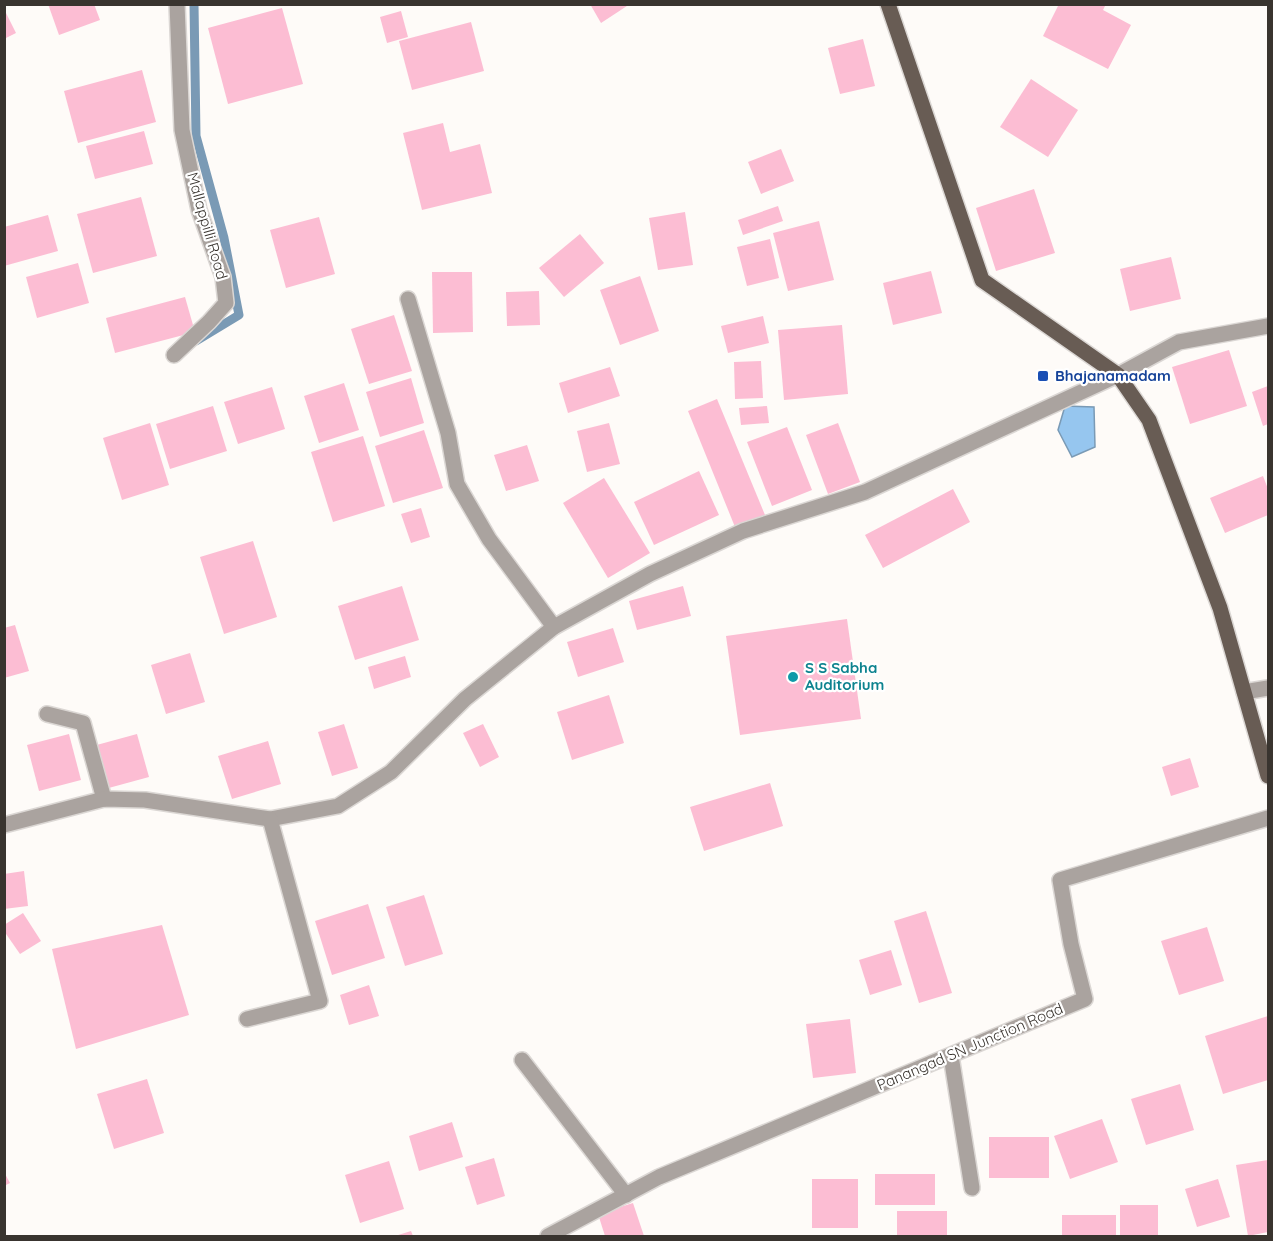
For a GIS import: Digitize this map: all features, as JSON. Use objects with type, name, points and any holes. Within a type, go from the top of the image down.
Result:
[{"type":"main road","points":[[888,4],[982,280],[1118,375],[1149,420],[1220,608],[1269,776]]},
{"type":"street","name":"Mallappilli Road","points":[[174,355],[226,303],[223,277],[199,210],[182,130],[177,4]]},
{"type":"street","points":[[408,299],[448,433],[457,484],[489,538],[555,627]]},
{"type":"street","points":[[4,825],[104,799],[145,800],[270,819],[338,806],[391,772],[465,699],[555,627],[650,574],[743,531],[865,492],[1118,375],[1179,342],[1269,326]]},
{"type":"street","points":[[1244,692],[1269,688]]},
{"type":"street","points":[[47,714],[83,723],[104,799]]},
{"type":"street","name":"Panangad SN Junction Road","points":[[548,1236],[659,1177],[1085,999],[1071,944],[1060,880],[1269,818]]},
{"type":"street","points":[[247,1019],[320,1001],[270,819]]},
{"type":"street","points":[[951,1056],[972,1188]]},
{"type":"street","points":[[522,1060],[626,1195]]},
{"type":"water","points":[[1065,406],[1094,407],[1095,447],[1072,457],[1058,430]]},
{"type":"building","points":[[48,4],[94,4],[100,20],[59,35]]},
{"type":"building","points":[[590,4],[630,4],[601,23]]},
{"type":"building","points":[[1059,4],[1106,4],[1103,10],[1131,25],[1108,69],[1043,36]]},
{"type":"building","points":[[282,8],[303,84],[228,104],[208,28]]},
{"type":"building","points":[[4,9],[16,33],[4,39]]},
{"type":"building","points":[[401,11],[408,37],[387,43],[380,17]]},
{"type":"building","points":[[471,22],[484,71],[412,90],[399,41]]},
{"type":"building","points":[[863,39],[875,86],[840,94],[828,48]]},
{"type":"building","points":[[142,70],[156,122],[78,143],[64,91]]},
{"type":"building","points":[[1031,79],[1078,110],[1048,157],[1000,127]]},
{"type":"building","points":[[443,123],[450,152],[480,144],[492,193],[422,210],[403,133]]},
{"type":"building","points":[[144,131],[153,164],[95,179],[86,146]]},
{"type":"building","points":[[781,149],[794,181],[761,194],[748,162]]},
{"type":"building","points":[[1034,189],[1055,253],[996,271],[976,208]]},
{"type":"building","points":[[141,197],[157,256],[93,273],[77,214]]},
{"type":"building","points":[[778,206],[783,221],[743,235],[738,220]]},
{"type":"building","points":[[685,212],[693,265],[658,270],[649,218]]},
{"type":"building","points":[[48,215],[58,251],[4,266],[4,227]]},
{"type":"building","points":[[319,217],[335,274],[286,288],[270,230]]},
{"type":"building","points":[[819,221],[834,280],[788,291],[773,233]]},
{"type":"building","points":[[580,234],[604,263],[564,297],[539,268]]},
{"type":"building","points":[[770,239],[779,278],[747,286],[737,247]]},
{"type":"building","points":[[1171,257],[1181,299],[1130,311],[1120,269]]},
{"type":"building","points":[[78,263],[89,303],[37,318],[26,277]]},
{"type":"building","points":[[931,271],[942,313],[893,325],[883,283]]},
{"type":"building","points":[[432,272],[472,272],[473,332],[433,333]]},
{"type":"building","points":[[640,276],[659,331],[620,345],[600,290]]},
{"type":"building","points":[[539,291],[540,325],[507,326],[506,292]]},
{"type":"building","points":[[185,297],[195,332],[115,353],[106,318]]},
{"type":"building","points":[[394,315],[412,371],[369,384],[351,329]]},
{"type":"building","points":[[763,316],[769,343],[728,353],[721,326]]},
{"type":"building","points":[[842,325],[848,394],[784,400],[778,330]]},
{"type":"building","points":[[1229,350],[1247,406],[1190,424],[1172,367]]},
{"type":"building","points":[[761,361],[763,398],[735,399],[734,362]]},
{"type":"building","points":[[610,367],[620,396],[568,413],[559,383]]},
{"type":"building","points":[[411,378],[424,423],[380,437],[366,392]]},
{"type":"building","points":[[344,383],[359,430],[319,443],[304,396]]},
{"type":"building","points":[[1268,386],[1268,424],[1263,426],[1252,392]]},
{"type":"building","points":[[272,387],[285,429],[238,444],[224,402]]},
{"type":"building","points":[[717,399],[765,515],[735,527],[688,411]]},
{"type":"building","points":[[213,406],[227,451],[170,469],[156,424]]},
{"type":"building","points":[[767,406],[769,423],[741,425],[739,408]]},
{"type":"building","points":[[150,423],[169,485],[122,500],[103,438]]},
{"type":"building","points":[[609,423],[620,464],[587,472],[577,431]]},
{"type":"building","points":[[838,423],[860,482],[828,494],[806,435]]},
{"type":"building","points":[[787,427],[812,490],[772,506],[747,442]]},
{"type":"building","points":[[424,430],[443,488],[393,503],[375,446]]},
{"type":"building","points":[[363,436],[385,506],[333,522],[311,452]]},
{"type":"building","points":[[527,445],[539,481],[506,491],[494,455]]},
{"type":"building","points":[[699,471],[719,515],[654,545],[634,502]]},
{"type":"building","points":[[1263,476],[1268,489],[1268,515],[1225,533],[1210,498]]},
{"type":"building","points":[[604,478],[650,553],[608,578],[563,503]]},
{"type":"building","points":[[953,489],[970,522],[883,568],[865,535]]},
{"type":"building","points":[[421,508],[430,537],[411,543],[401,514]]},
{"type":"building","points":[[253,541],[277,617],[224,634],[200,557]]},
{"type":"building","points":[[402,586],[419,640],[355,660],[338,606]]},
{"type":"building","points":[[683,586],[691,616],[637,630],[629,601]]},
{"type":"building","name":"S S Sabha Auditorium","points":[[847,619],[861,719],[740,735],[726,636]]},
{"type":"building","points":[[15,625],[29,671],[4,678],[4,628]]},
{"type":"building","points":[[613,628],[624,662],[578,677],[567,642]]},
{"type":"building","points":[[190,653],[205,702],[166,714],[151,665]]},
{"type":"building","points":[[405,656],[411,677],[374,689],[368,667]]},
{"type":"building","points":[[609,695],[624,743],[572,760],[557,712]]},
{"type":"building","points":[[344,724],[358,768],[332,776],[318,732]]},
{"type":"building","points":[[483,724],[499,757],[480,767],[463,733]]},
{"type":"building","points":[[69,734],[81,780],[39,791],[27,745]]},
{"type":"building","points":[[137,734],[149,777],[105,789],[93,746]]},
{"type":"building","points":[[268,741],[281,784],[232,799],[218,756]]},
{"type":"building","points":[[1190,758],[1199,787],[1171,796],[1162,767]]},
{"type":"building","points":[[770,783],[783,826],[704,851],[690,807]]},
{"type":"building","points":[[24,871],[28,906],[4,909],[4,874]]},
{"type":"building","points":[[424,895],[443,954],[405,966],[386,907]]},
{"type":"building","points":[[368,904],[385,958],[332,975],[315,921]]},
{"type":"building","points":[[926,911],[952,993],[919,1003],[894,921]]},
{"type":"building","points":[[23,913],[41,941],[20,954],[4,931],[4,925]]},
{"type":"building","points":[[162,925],[189,1015],[76,1049],[52,949]]},
{"type":"building","points":[[1207,927],[1224,981],[1179,995],[1161,941]]},
{"type":"building","points":[[891,950],[902,985],[870,995],[859,960]]},
{"type":"building","points":[[369,985],[379,1016],[349,1025],[340,995]]},
{"type":"building","points":[[1268,1016],[1268,1080],[1223,1094],[1205,1036]]},
{"type":"building","points":[[850,1019],[856,1073],[813,1078],[806,1024]]},
{"type":"building","points":[[147,1079],[164,1133],[114,1149],[97,1094]]},
{"type":"building","points":[[1180,1084],[1194,1130],[1146,1145],[1131,1099]]},
{"type":"building","points":[[1102,1119],[1118,1162],[1070,1179],[1054,1136]]},
{"type":"building","points":[[452,1122],[463,1157],[419,1171],[409,1136]]},
{"type":"building","points":[[989,1137],[1049,1137],[1049,1178],[989,1178]]},
{"type":"building","points":[[494,1158],[505,1196],[477,1205],[465,1167]]},
{"type":"building","points":[[1268,1160],[1268,1232],[1248,1236],[1236,1165]]},
{"type":"building","points":[[389,1161],[404,1209],[360,1223],[345,1175]]},
{"type":"building","points":[[4,1172],[10,1183],[4,1186]]},
{"type":"building","points":[[875,1174],[935,1174],[935,1205],[875,1205]]},
{"type":"building","points":[[812,1179],[858,1179],[858,1228],[812,1228]]},
{"type":"building","points":[[1218,1179],[1230,1217],[1197,1227],[1185,1189]]},
{"type":"building","points":[[633,1203],[644,1236],[605,1236],[598,1214]]},
{"type":"building","points":[[1120,1205],[1158,1205],[1158,1236],[1120,1236]]},
{"type":"building","points":[[897,1211],[947,1211],[947,1236],[897,1236]]},
{"type":"building","points":[[1062,1215],[1116,1215],[1116,1236],[1062,1236]]},
{"type":"building","points":[[411,1231],[413,1236],[395,1236]]},
{"type":"waterway","points":[[194,4],[196,136],[224,238],[239,315],[196,341]]},
{"type":"place","name":"Bhajanamadam","points":[[1043,376]]},
{"type":"place","name":"S S Sabha Auditorium","points":[[793,677]]}]
